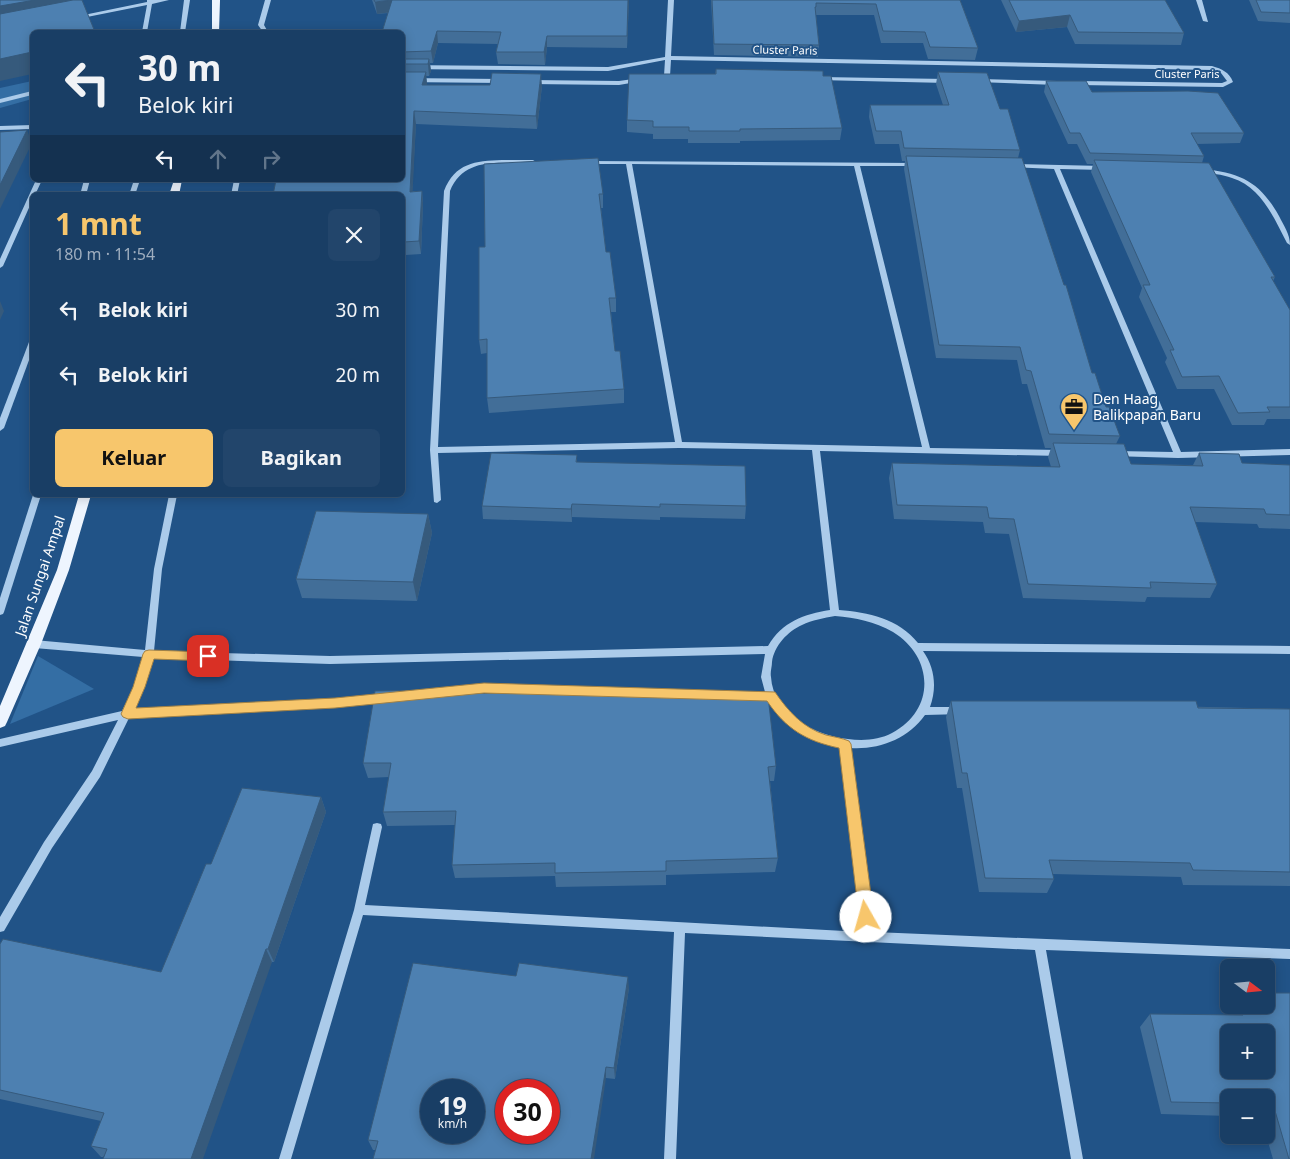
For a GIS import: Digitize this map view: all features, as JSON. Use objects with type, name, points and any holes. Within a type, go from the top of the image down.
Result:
[{"type":"main road","points":[[216,0],[216,30]]},
{"type":"main road","name":"Jalan Sungai Ampal","points":[[0,722],[34,644],[63,570],[84,497]]},
{"type":"street","points":[[66,19],[151,1],[166,0]]},
{"type":"street","points":[[182,30],[187,0]]},
{"type":"street","points":[[264,30],[261,25],[268,0]]},
{"type":"street","points":[[667,76],[671,0]]},
{"type":"street","points":[[1199,0],[1206,21]]},
{"type":"street","points":[[145,30],[151,1]]},
{"type":"street","name":"Cluster Paris","points":[[405,67],[608,68],[669,58],[1212,68],[1223,71],[1228,76],[1230,82],[1223,85],[1195,85],[976,81]]},
{"type":"street","points":[[658,77],[677,76]]},
{"type":"street","points":[[521,82],[619,83],[648,79]]},
{"type":"street","points":[[816,79],[956,81]]},
{"type":"street","points":[[405,80],[511,82]]},
{"type":"street","points":[[0,101],[30,94]]},
{"type":"street","points":[[0,128],[30,127]]},
{"type":"street","points":[[437,500],[434,450],[447,191],[454,176],[465,167],[484,162],[542,162]]},
{"type":"street","points":[[581,162],[927,166]]},
{"type":"street","points":[[629,162],[679,445]]},
{"type":"street","points":[[857,165],[927,450]]},
{"type":"street","points":[[1007,166],[1116,168]]},
{"type":"street","points":[[1056,166],[1178,455]]},
{"type":"street","points":[[1194,171],[1214,171],[1238,176],[1251,184],[1267,201],[1290,243]]},
{"type":"street","points":[[0,266],[30,200]]},
{"type":"street","points":[[0,428],[30,349]]},
{"type":"street","points":[[434,450],[679,445],[1072,453]]},
{"type":"street","points":[[816,448],[835,613]]},
{"type":"street","points":[[1110,454],[1178,455],[1290,452]]},
{"type":"street","points":[[0,612],[36,497]]},
{"type":"street","points":[[0,927],[48,845],[96,774],[128,714],[139,687],[149,654],[158,569],[173,497]]},
{"type":"street","points":[[835,613],[858,614],[881,621],[901,632],[917,647],[928,667],[931,690],[925,711],[912,726],[893,738],[871,744],[845,744],[821,739],[800,728],[782,713],[770,696],[766,680],[766,665],[770,650],[780,636],[795,624],[814,616],[835,613]]},
{"type":"street","points":[[34,644],[149,654],[330,660],[770,650]]},
{"type":"street","points":[[917,647],[1290,650]]},
{"type":"street","points":[[414,695],[484,688],[770,696]]},
{"type":"street","points":[[0,743],[128,714],[335,703],[394,697]]},
{"type":"street","points":[[925,711],[974,711]]},
{"type":"street","points":[[845,744],[869,936]]},
{"type":"street","points":[[285,1159],[359,910],[377,827]]},
{"type":"street","points":[[359,910],[680,929],[869,936],[1040,946],[1290,954]]},
{"type":"street","points":[[670,1159],[680,929]]},
{"type":"street","points":[[1040,946],[1077,1159]]},
{"type":"shaded area","points":[[30,81],[30,100],[0,108],[0,88]]},
{"type":"shaded area","points":[[38,656],[94,689],[10,724]]},
{"type":"building","points":[[0,0],[35,0],[0,6]]},
{"type":"building","points":[[73,0],[82,0],[94,30],[30,30],[30,52],[0,59],[0,14]]},
{"type":"building","points":[[374,0],[392,0],[375,2]]},
{"type":"building","points":[[392,0],[628,0],[627,36],[547,36],[544,52],[496,52],[501,32],[437,31],[431,51],[405,52],[405,30],[383,30]]},
{"type":"building","points":[[712,0],[960,0],[978,48],[930,47],[925,32],[883,31],[876,4],[816,3],[819,45],[714,44]]},
{"type":"building","points":[[1009,0],[1165,0],[1184,33],[1078,32],[1070,15],[1019,21]]},
{"type":"building","points":[[1256,0],[1290,0],[1290,13],[1261,12]]},
{"type":"building","points":[[405,59],[429,59],[428,64],[405,64]]},
{"type":"building","points":[[716,69],[823,71],[823,76],[831,76],[842,128],[689,131],[689,127],[653,127],[653,121],[627,120],[629,74],[716,74]]},
{"type":"building","points":[[405,72],[426,72],[422,85],[490,85],[492,73],[541,74],[536,116],[414,111],[410,192],[422,191],[419,241],[405,242],[405,192],[274,192],[276,182],[405,182]]},
{"type":"building","points":[[938,72],[987,73],[1000,109],[1008,109],[1020,150],[904,148],[901,131],[876,131],[870,105],[949,105]]},
{"type":"building","points":[[1046,81],[1086,81],[1092,92],[1188,91],[1218,93],[1244,133],[1191,133],[1204,156],[1090,153],[1080,133],[1070,133]]},
{"type":"building","points":[[27,130],[0,185],[0,132]]},
{"type":"building","points":[[906,156],[1022,158],[1064,285],[1066,285],[1092,373],[1095,373],[1106,407],[1109,407],[1120,436],[1049,434],[1031,371],[1026,370],[1020,347],[939,345]]},
{"type":"building","points":[[598,158],[603,194],[599,194],[606,252],[610,252],[616,298],[609,298],[615,351],[620,351],[624,389],[487,398],[487,339],[479,340],[479,247],[485,247],[484,164]]},
{"type":"building","points":[[1094,160],[1209,163],[1275,277],[1271,277],[1290,310],[1290,407],[1267,407],[1270,412],[1238,413],[1219,376],[1182,377],[1170,350],[1174,350],[1143,285],[1150,285]]},
{"type":"building","points":[[1053,443],[1124,444],[1131,464],[1203,466],[1199,453],[1239,454],[1242,463],[1290,465],[1290,515],[1266,514],[1264,509],[1190,507],[1217,584],[1150,582],[1151,588],[1028,584],[1014,519],[989,518],[987,507],[897,505],[892,463],[1060,467]]},
{"type":"building","points":[[491,453],[577,455],[576,462],[745,466],[746,506],[660,504],[660,507],[572,504],[571,509],[482,506]]},
{"type":"building","points":[[316,511],[428,514],[413,582],[296,579]]},
{"type":"building","points":[[437,690],[436,694],[574,692],[573,694],[653,693],[653,697],[768,696],[776,766],[768,767],[778,858],[666,861],[666,871],[555,873],[555,863],[452,865],[456,811],[383,812],[391,763],[363,763],[375,691]]},
{"type":"building","points":[[951,701],[1196,701],[1198,708],[1290,709],[1290,872],[1193,870],[1190,863],[1049,860],[1054,879],[985,878],[967,773],[962,773]]},
{"type":"building","points":[[242,788],[321,797],[191,1159],[103,1159],[107,1149],[91,1146],[104,1113],[0,1090],[0,944],[3,939],[161,972],[206,864],[211,864]]},
{"type":"building","points":[[413,963],[516,976],[519,963],[628,977],[614,1068],[606,1067],[591,1159],[373,1159],[378,1141],[368,1140]]},
{"type":"building","points":[[1275,993],[1290,993],[1290,1159],[1275,1111],[1275,1089],[1220,1089],[1220,1103],[1171,1102],[1150,1014],[1275,1014]]},
{"type":"place","name":"Den Haag Balikpapan Baru","points":[[1074,431]]},
{"type":"route","points":[[208,656],[149,654],[128,714],[335,703],[484,688],[770,696],[782,713],[800,728],[821,739],[845,744],[866,917]]}]
